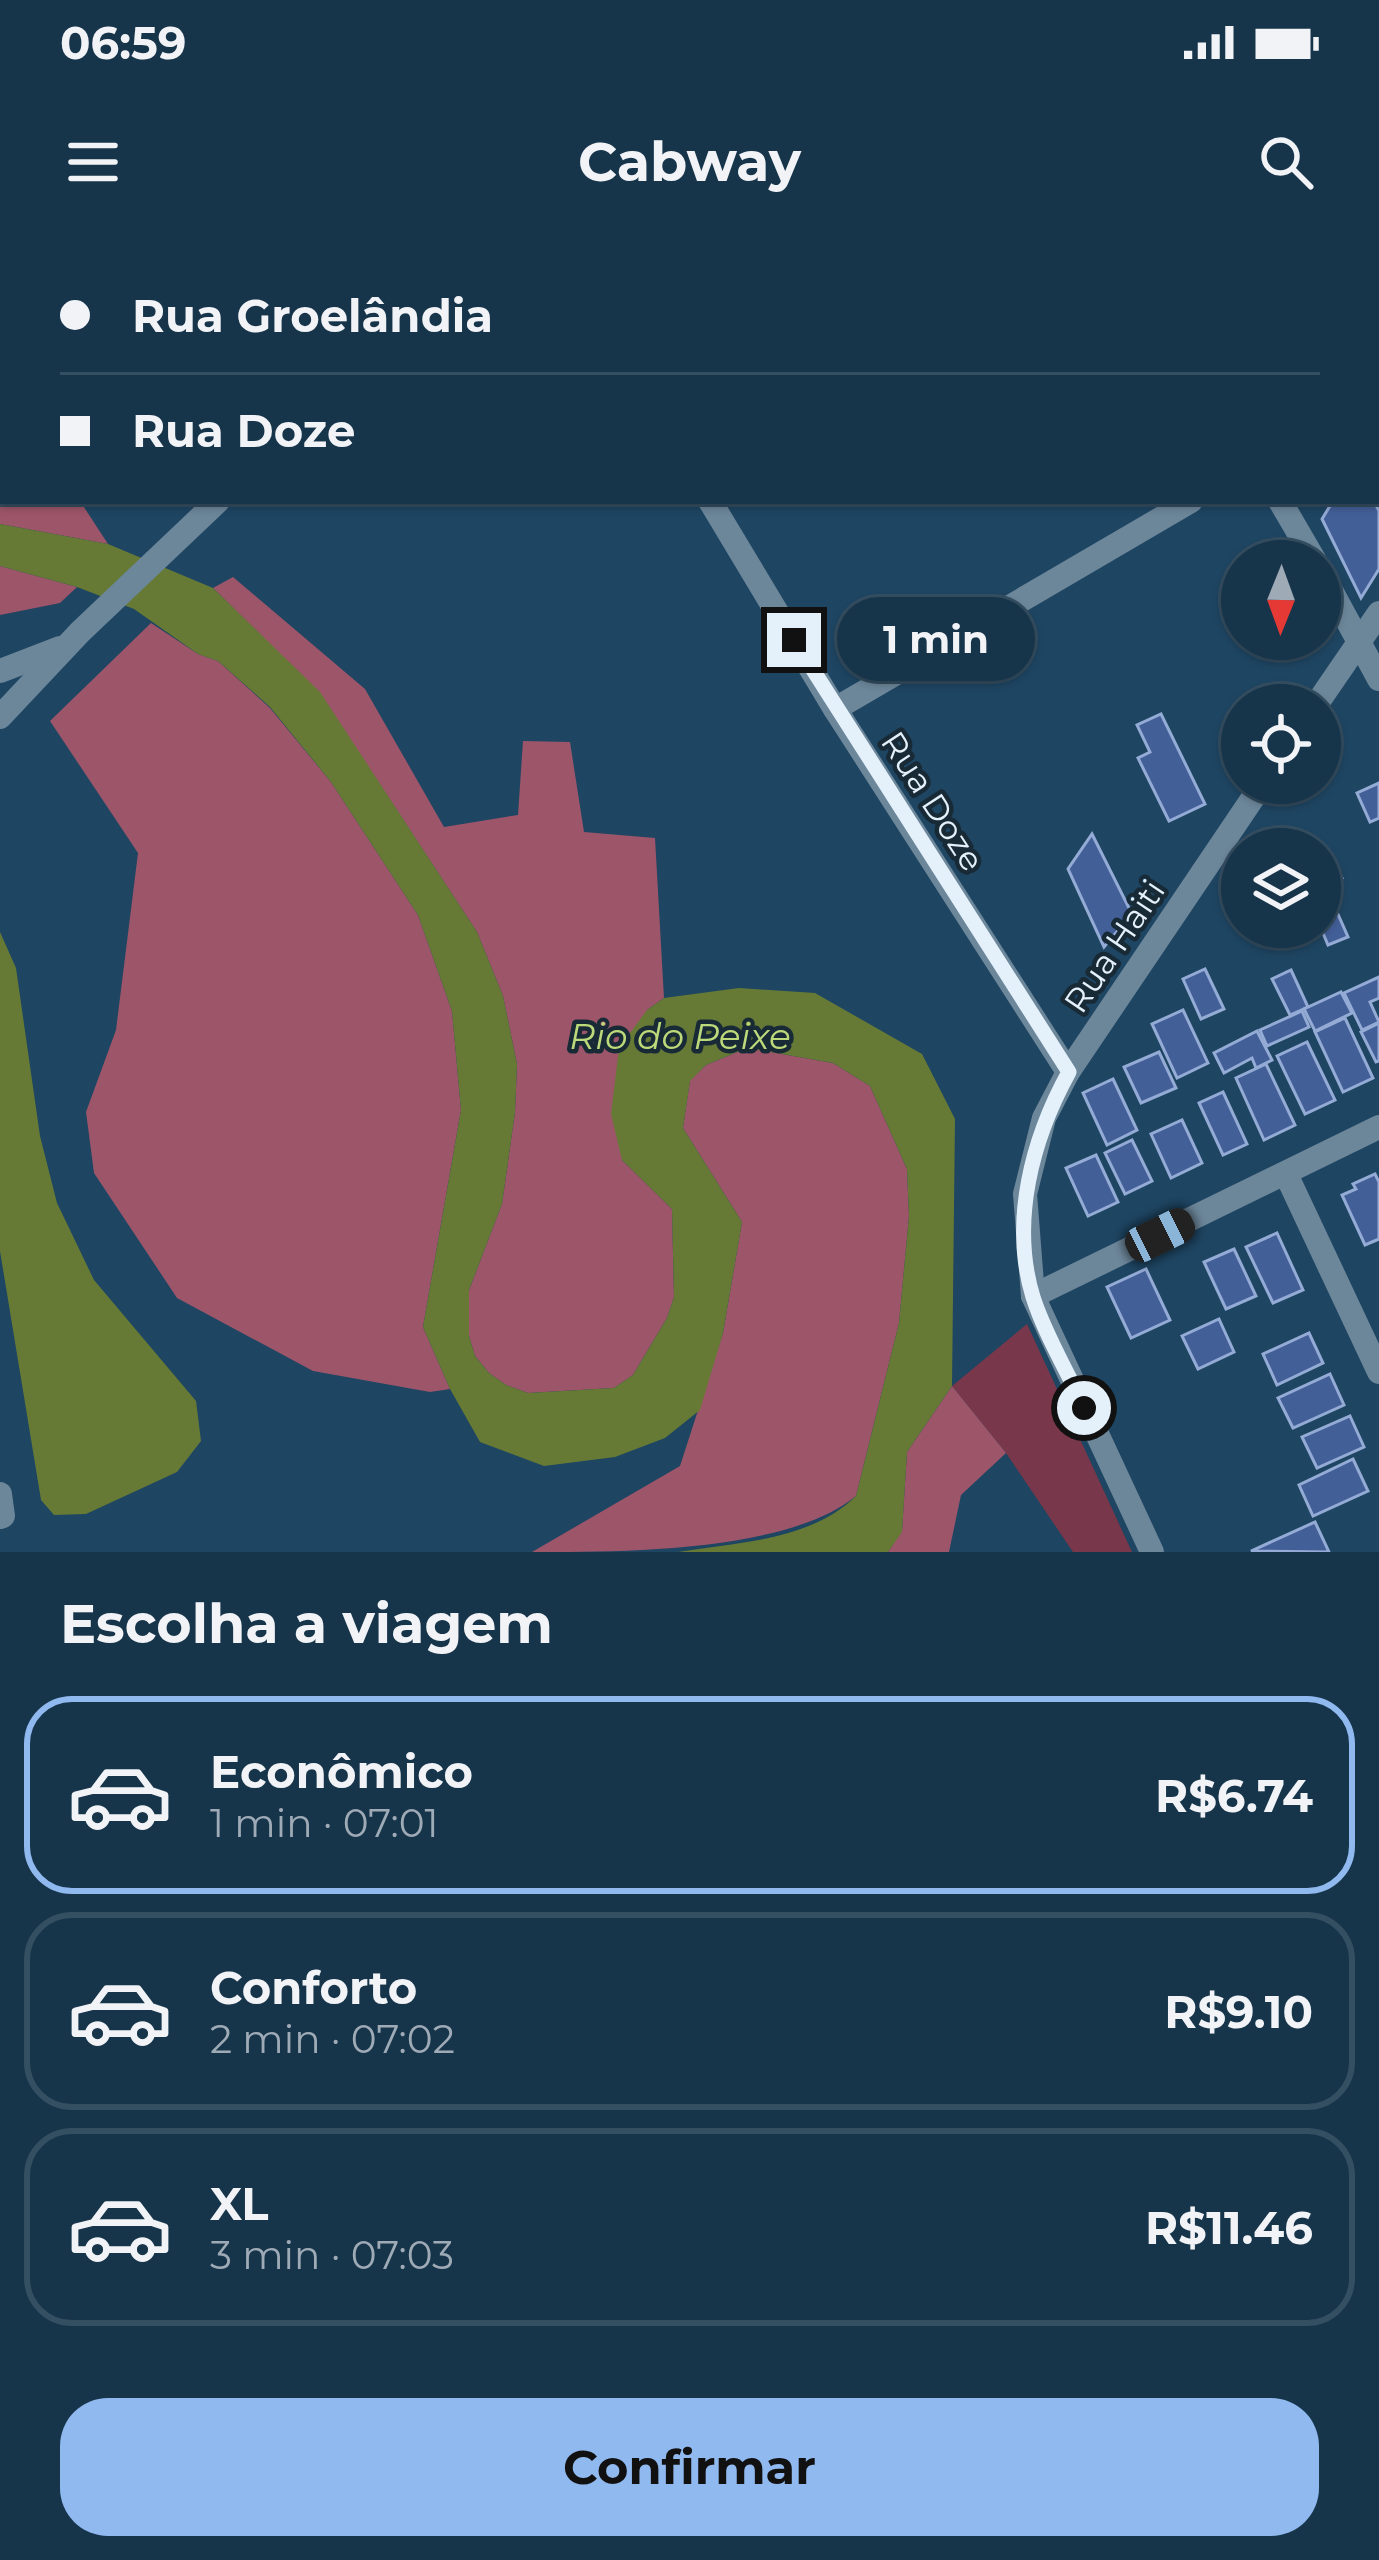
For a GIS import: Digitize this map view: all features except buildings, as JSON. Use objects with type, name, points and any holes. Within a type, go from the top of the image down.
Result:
[{"type":"street","points":[[0,716],[215,504]]},
{"type":"street","name":"Rua Doze","points":[[712,504],[835,709],[1069,1072]]},
{"type":"street","points":[[835,709],[1187,504]]},
{"type":"street","points":[[1282,504],[1303,540]]},
{"type":"street","points":[[1341,606],[1379,679]]},
{"type":"street","points":[[1330,684],[1379,613]]},
{"type":"street","points":[[0,670],[74,638]]},
{"type":"street","name":"Rua Haiti","points":[[1152,1552],[1033,1296],[1025,1194],[1044,1118],[1069,1072],[1249,804]]},
{"type":"street","points":[[1033,1296],[1379,1127]]},
{"type":"street","points":[[1286,1174],[1379,1372]]},
{"type":"shaded area","points":[[0,504],[82,504],[108,544],[0,524]]},
{"type":"shaded area","points":[[0,566],[77,587],[60,603],[0,615]]},
{"type":"shaded area","points":[[233,577],[365,689],[444,827],[518,815],[523,741],[570,742],[584,832],[655,838],[664,998],[647,1010],[622,1160],[672,1209],[674,1297],[633,1375],[614,1388],[528,1393],[506,1385],[475,1356],[469,1336],[469,1290],[502,1204],[515,1112],[517,1064],[503,996],[477,932],[320,693],[213,588]]},
{"type":"shaded area","points":[[151,623],[198,654],[218,661],[270,708],[331,782],[418,915],[452,1011],[461,1110],[423,1327],[450,1389],[430,1392],[313,1371],[177,1298],[94,1173],[86,1112],[116,1030],[138,853],[50,721]]},
{"type":"shaded area","points":[[747,1048],[833,1063],[870,1086],[907,1169],[909,1216],[899,1323],[856,1496],[826,1514],[747,1538],[656,1549],[532,1552],[680,1466],[723,1333],[742,1222],[683,1128],[690,1080],[706,1065]]},
{"type":"shaded area","points":[[1027,1324],[1132,1552],[1073,1552],[1006,1453],[952,1386]]},
{"type":"shaded area","points":[[952,1386],[1006,1453],[961,1495],[949,1552],[888,1552],[902,1531],[907,1452]]},
{"type":"water","name":"Rio do Peixe","points":[[0,524],[108,544],[213,588],[320,692],[477,932],[503,996],[517,1064],[502,1204],[469,1290],[469,1336],[475,1356],[506,1385],[528,1393],[614,1388],[633,1375],[667,1318],[674,1297],[672,1209],[622,1160],[611,1114],[619,1048],[647,1010],[664,998],[739,988],[815,993],[922,1054],[955,1119],[952,1386],[907,1452],[902,1532],[888,1552],[678,1552],[795,1531],[838,1511],[856,1496],[899,1323],[909,1216],[907,1169],[870,1086],[833,1063],[747,1048],[706,1065],[690,1081],[683,1128],[742,1222],[723,1333],[700,1410],[665,1438],[615,1457],[544,1466],[480,1442],[423,1327],[461,1110],[452,1011],[418,915],[331,782],[270,707],[218,661],[198,654],[134,609],[0,566]]},
{"type":"water","points":[[0,932],[16,968],[40,1136],[57,1203],[94,1280],[196,1401],[201,1441],[177,1472],[86,1514],[54,1515],[41,1500],[0,1251]]},
{"type":"route","points":[[794,640],[1069,1072],[1044,1118],[1025,1194],[1026,1247],[1033,1296],[1084,1408]]}]
